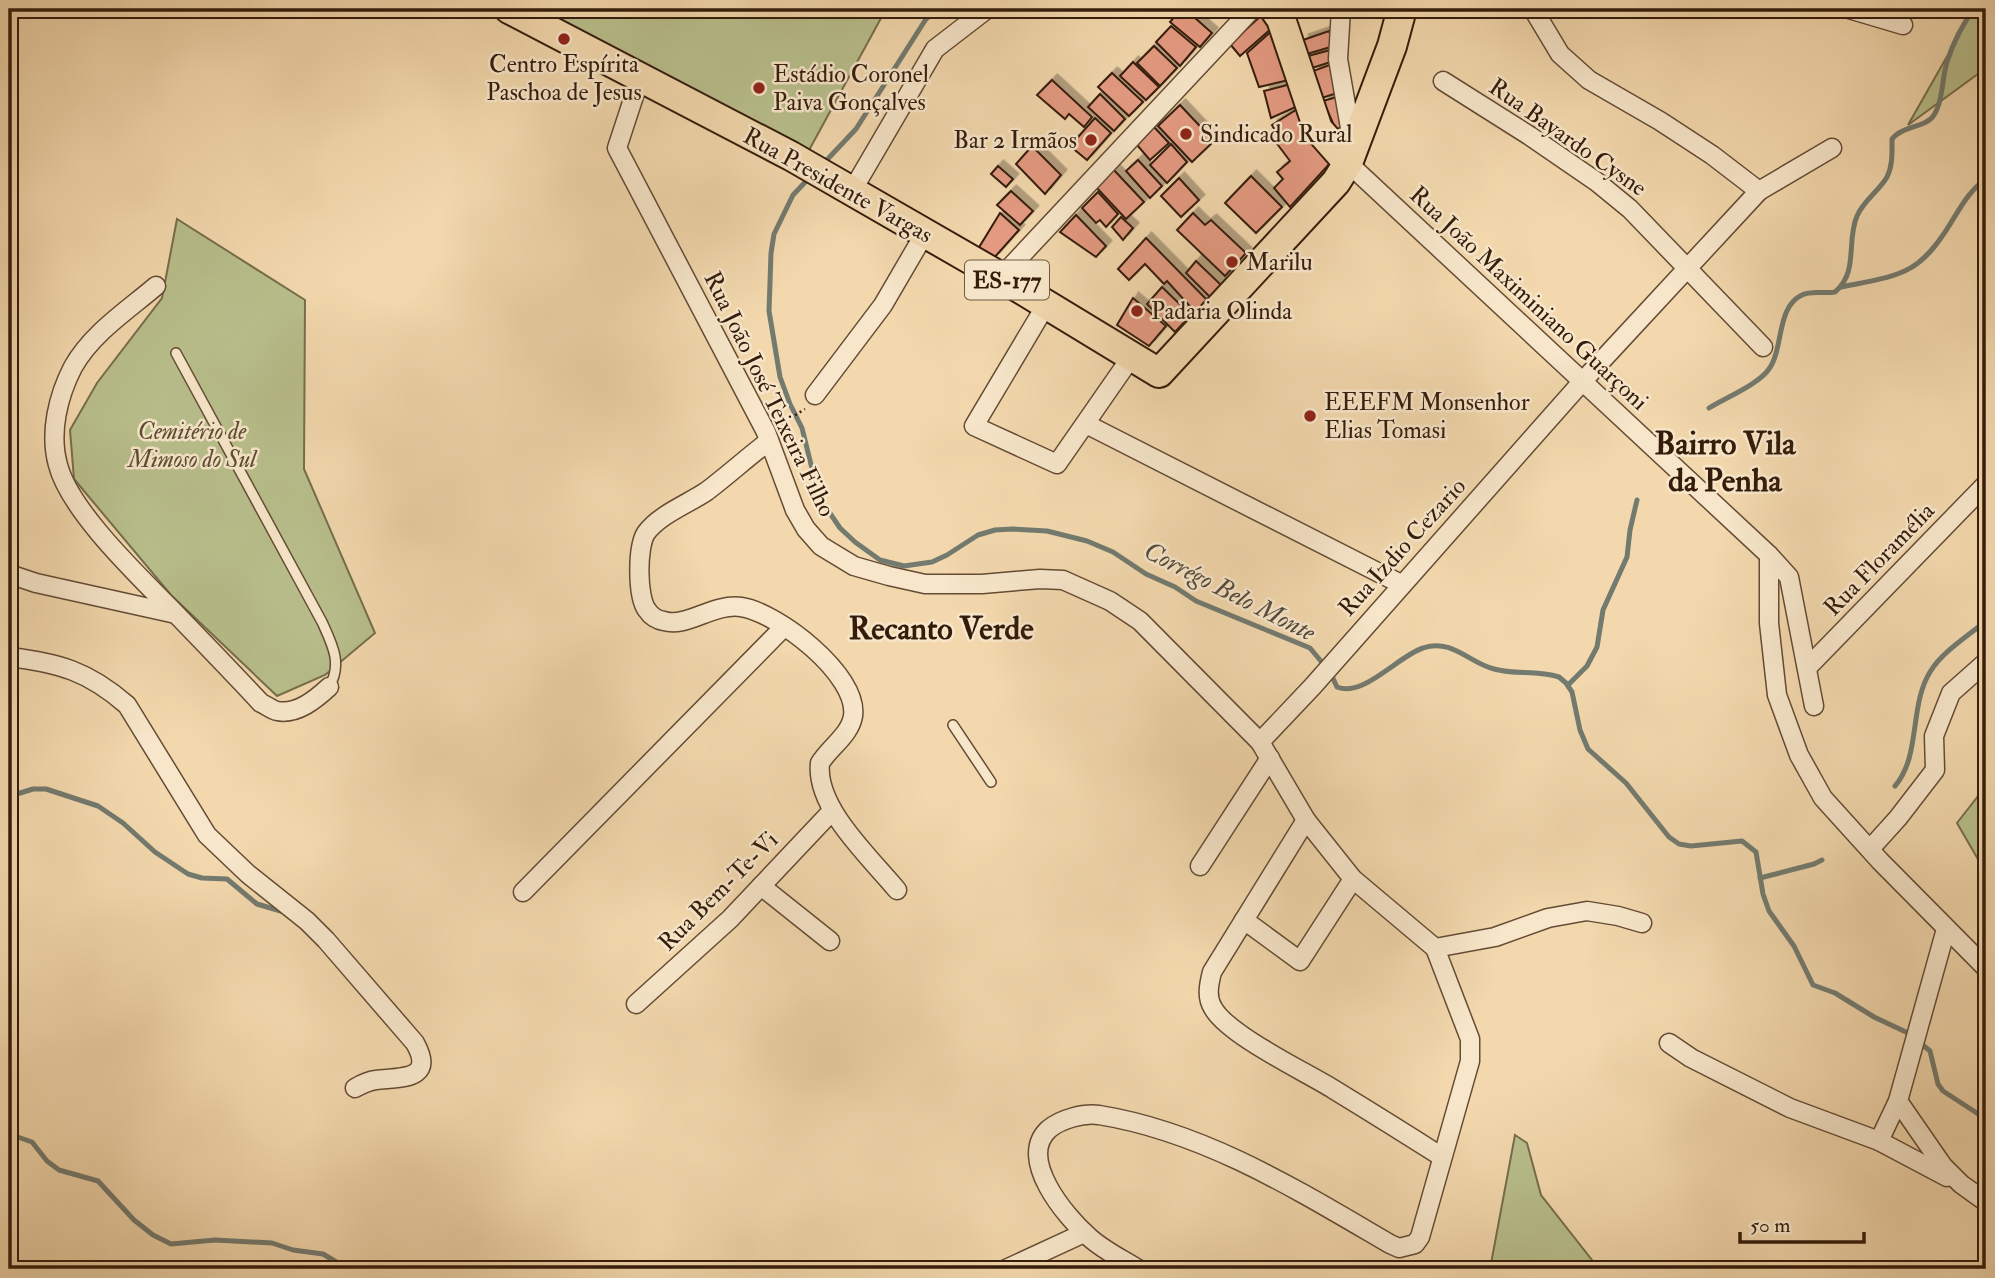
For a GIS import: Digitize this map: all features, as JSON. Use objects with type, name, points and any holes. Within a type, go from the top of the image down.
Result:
[{"type":"main road","name":"Rua Presidente Vargas","points":[[509,9],[791,156],[1001,277],[1159,373],[1336,182],[1350,154]]},
{"type":"main road","points":[[1274,9],[1281,19],[1318,129],[1350,154]]},
{"type":"main road","name":"ES-177","points":[[1350,154],[1392,46],[1402,9]]},
{"type":"street","points":[[852,191],[936,49],[987,9]]},
{"type":"street","points":[[1001,277],[1252,9]]},
{"type":"street","points":[[1341,9],[1338,59],[1350,154]]},
{"type":"street","points":[[1533,9],[1560,54],[1590,80],[1702,148],[1759,191]]},
{"type":"street","points":[[1849,9],[1903,25]]},
{"type":"street","name":"Rua João José Teixeira Filho","points":[[640,78],[617,148],[769,441],[795,510],[806,530],[821,546],[854,565],[925,584],[1063,580],[1111,601],[1140,621],[1260,742],[1306,820],[1353,879],[1435,948],[1470,1039],[1470,1060],[1457,1112],[1420,1237],[1408,1248],[1399,1248],[1235,1158],[1183,1137],[1096,1115],[1073,1117],[1055,1124],[1045,1133],[1037,1148],[1050,1191],[1065,1213],[1084,1233]]},
{"type":"street","name":"Rua Bayardo Cysne","points":[[1443,81],[1597,182],[1658,236],[1763,347]]},
{"type":"street","name":"Rua Izdio Cezario","points":[[1260,742],[1313,686],[1581,383],[1759,191],[1832,148]]},
{"type":"street","name":"Rua João Maximiniano Guarçoni","points":[[1350,154],[1769,555],[1789,578],[1814,706]]},
{"type":"street","points":[[815,395],[883,305],[925,233]]},
{"type":"street","points":[[156,286],[97,336],[74,365],[60,398],[54,441],[58,466],[70,495],[143,580],[261,703],[277,711],[295,709],[314,700],[329,687]]},
{"type":"street","points":[[1046,304],[974,426],[1057,464],[1132,356]]},
{"type":"street","points":[[1086,424],[1401,584]]},
{"type":"street","points":[[769,441],[707,491],[647,531],[640,544],[640,581],[645,608],[653,617],[680,623],[722,607],[740,607],[762,613],[824,659],[843,682],[854,712],[852,723],[820,763],[822,785],[832,811],[897,890]]},
{"type":"street","name":"Rua Floramélia","points":[[1807,668],[1986,484]]},
{"type":"street","points":[[1769,555],[1769,624],[1777,695],[1800,755],[1823,798],[1986,968]]},
{"type":"street","points":[[9,574],[36,583],[176,614]]},
{"type":"street","points":[[523,892],[784,627]]},
{"type":"street","points":[[9,657],[50,662],[80,673],[108,688],[127,705],[206,835],[240,867],[307,921],[415,1043],[421,1053],[421,1063],[414,1075],[367,1082],[355,1088]]},
{"type":"street","points":[[1870,849],[1935,770],[1934,736],[1951,693],[1986,662]]},
{"type":"street","points":[[1200,866],[1270,758]]},
{"type":"street","name":"Rua Bem-Te-Vi","points":[[636,1004],[730,919],[832,811]]},
{"type":"street","points":[[1306,820],[1212,972],[1208,990],[1212,1007],[1223,1021],[1258,1046],[1331,1087],[1442,1157]]},
{"type":"street","points":[[1244,920],[1300,961],[1353,879]]},
{"type":"street","points":[[761,886],[830,941]]},
{"type":"street","points":[[1435,948],[1495,937],[1548,918],[1587,911],[1642,923]]},
{"type":"street","points":[[1879,1141],[1898,1101],[1947,929]]},
{"type":"street","points":[[1669,1043],[1691,1058],[1790,1108],[1879,1141],[1961,1184],[1986,1202]]},
{"type":"street","points":[[1898,1101],[1944,1166],[1961,1184]]},
{"type":"street","points":[[1006,1269],[1084,1233],[1138,1269]]},
{"type":"lane","points":[[176,353],[322,622],[336,662],[335,677],[329,687]]},
{"type":"lane","points":[[953,725],[991,782]]},
{"type":"path","points":[[782,423],[802,411]]},
{"type":"green space","name":"Estádio Coronel Paiva Gonçalves","points":[[565,9],[886,9],[802,163],[559,20]]},
{"type":"green space","points":[[1974,9],[1986,9],[1986,68],[1908,125]]},
{"type":"green space","name":"Cemitério de Mimoso do Sul","points":[[177,219],[305,300],[304,469],[375,633],[325,675],[277,696],[171,595],[74,479],[70,430],[97,383],[162,298]]},
{"type":"green space","points":[[1986,786],[1986,865],[1979,861],[1957,823]]},
{"type":"green space","points":[[1515,1135],[1527,1143],[1541,1195],[1599,1269],[1490,1269]]},
{"type":"building","points":[[1181,9],[1185,9],[1212,33],[1200,47],[1170,22]]},
{"type":"building","points":[[1263,14],[1272,28],[1240,56],[1230,44]]},
{"type":"building","points":[[1171,26],[1196,47],[1180,66],[1156,42]]},
{"type":"building","points":[[1275,28],[1293,79],[1259,87],[1247,53]]},
{"type":"building","points":[[1329,31],[1334,46],[1307,54],[1303,40]]},
{"type":"building","points":[[1154,46],[1177,68],[1160,86],[1137,63]]},
{"type":"building","points":[[1334,49],[1337,60],[1312,68],[1308,56]]},
{"type":"building","points":[[1133,62],[1159,87],[1146,100],[1120,76]]},
{"type":"building","points":[[1335,63],[1340,92],[1322,98],[1313,71]]},
{"type":"building","points":[[1112,73],[1143,102],[1129,116],[1098,87]]},
{"type":"building","points":[[1052,80],[1092,117],[1084,127],[1069,114],[1065,119],[1037,95]]},
{"type":"building","points":[[1291,84],[1298,106],[1271,118],[1264,91]]},
{"type":"building","points":[[1100,94],[1125,119],[1114,131],[1088,107]]},
{"type":"building","points":[[1340,96],[1342,127],[1336,130],[1323,101]]},
{"type":"building","name":"Sindicado Rural","points":[[1180,105],[1214,141],[1192,162],[1158,126]]},
{"type":"building","points":[[1299,108],[1332,161],[1290,207],[1274,188],[1283,179],[1277,172],[1290,161],[1272,137],[1277,134],[1272,125]]},
{"type":"building","name":"Bar 2 Irmãos","points":[[1095,118],[1111,133],[1087,160],[1070,146]]},
{"type":"building","points":[[1154,127],[1169,143],[1150,160],[1137,145]]},
{"type":"building","points":[[1171,144],[1187,162],[1167,183],[1150,165]]},
{"type":"building","points":[[1032,146],[1061,175],[1045,194],[1016,164]]},
{"type":"building","points":[[1138,160],[1162,186],[1150,198],[1126,171]]},
{"type":"building","points":[[998,166],[1013,179],[1006,187],[991,174]]},
{"type":"building","points":[[1112,168],[1144,202],[1126,219],[1095,186]]},
{"type":"building","points":[[1251,176],[1282,207],[1256,233],[1225,203]]},
{"type":"building","points":[[1179,178],[1199,200],[1181,217],[1161,196]]},
{"type":"building","points":[[1011,191],[1033,211],[1020,225],[997,205]]},
{"type":"building","points":[[1098,192],[1118,214],[1106,227],[1100,220],[1096,223],[1082,208]]},
{"type":"building","points":[[1000,213],[1019,230],[994,258],[978,249]]},
{"type":"building","points":[[1193,213],[1205,225],[1211,220],[1246,253],[1225,276],[1177,230]]},
{"type":"building","points":[[1076,215],[1106,246],[1096,257],[1060,232]]},
{"type":"building","points":[[1121,217],[1133,228],[1123,240],[1112,227]]},
{"type":"building","points":[[1146,238],[1208,301],[1196,313],[1167,281],[1164,284],[1145,264],[1129,280],[1118,269]]},
{"type":"building","points":[[1196,261],[1221,285],[1210,297],[1186,273]]},
{"type":"building","points":[[1162,287],[1191,315],[1175,332],[1147,304]]},
{"type":"building","name":"Padaria Olinda","points":[[1133,298],[1166,326],[1149,346],[1117,325]]},
{"type":"waterway","name":"Corrégo Belo Monte","points":[[823,164],[856,129],[926,19],[938,9]]},
{"type":"waterway","points":[[1709,408],[1750,385],[1769,369],[1777,350],[1784,318],[1794,301],[1802,295],[1814,292],[1835,292],[1842,284],[1850,266],[1852,236],[1857,216],[1887,177],[1891,163],[1892,139],[1902,131],[1926,122],[1934,115],[1949,55],[1973,9]]},
{"type":"waterway","name":"Corrégo Belo Monte","points":[[811,176],[793,195],[774,234],[769,311],[780,377],[802,428],[819,497],[840,528],[855,542],[880,560],[904,566],[932,562],[978,535],[995,530],[1047,531],[1087,541],[1113,552],[1146,574],[1175,587],[1196,601],[1310,648],[1330,672],[1337,687],[1347,689],[1369,682],[1413,652],[1433,646],[1452,649],[1494,669],[1559,677],[1572,692],[1580,730],[1588,749],[1626,783],[1669,837],[1679,844],[1691,846],[1742,841],[1756,852],[1763,894],[1769,911],[1794,946],[1813,985],[1835,993],[1874,1017],[1908,1033],[1930,1051],[1938,1084],[1943,1091],[1986,1119]]},
{"type":"waterway","points":[[1841,287],[1894,275],[1918,263],[1940,239],[1971,193],[1986,179]]},
{"type":"waterway","points":[[1568,685],[1587,666],[1597,647],[1603,610],[1627,557],[1637,500]]},
{"type":"waterway","points":[[1895,786],[1908,760],[1919,700],[1930,672],[1948,651],[1986,621]]},
{"type":"waterway","points":[[9,789],[17,794],[33,789],[46,789],[98,806],[123,823],[155,852],[188,874],[202,878],[227,879],[257,904],[284,912]]},
{"type":"waterway","points":[[1760,878],[1822,860]]},
{"type":"waterway","points":[[9,1134],[32,1142],[47,1161],[59,1170],[98,1181],[134,1220],[153,1235],[171,1244],[215,1240],[272,1243],[293,1250],[323,1254],[348,1269]]},
{"type":"place","name":"Centro Espírita Paschoa de Jesus","points":[[564,39]]},
{"type":"place","name":"Estádio Coronel Paiva Gonçalves","points":[[759,88]]},
{"type":"place","name":"Sindicado Rural","points":[[1186,134]]},
{"type":"place","name":"Bar 2 Irmãos","points":[[1091,140]]},
{"type":"place","name":"Marilu","points":[[1232,262]]},
{"type":"place","name":"Padaria Olinda","points":[[1137,311]]},
{"type":"place","name":"EEEFM Monsenhor Elias Tomasi","points":[[1310,416]]},
{"type":"district","name":"Bairro Vila da Penha","points":[[1725,462]]},
{"type":"district","name":"Recanto Verde","points":[[941,628]]}]
